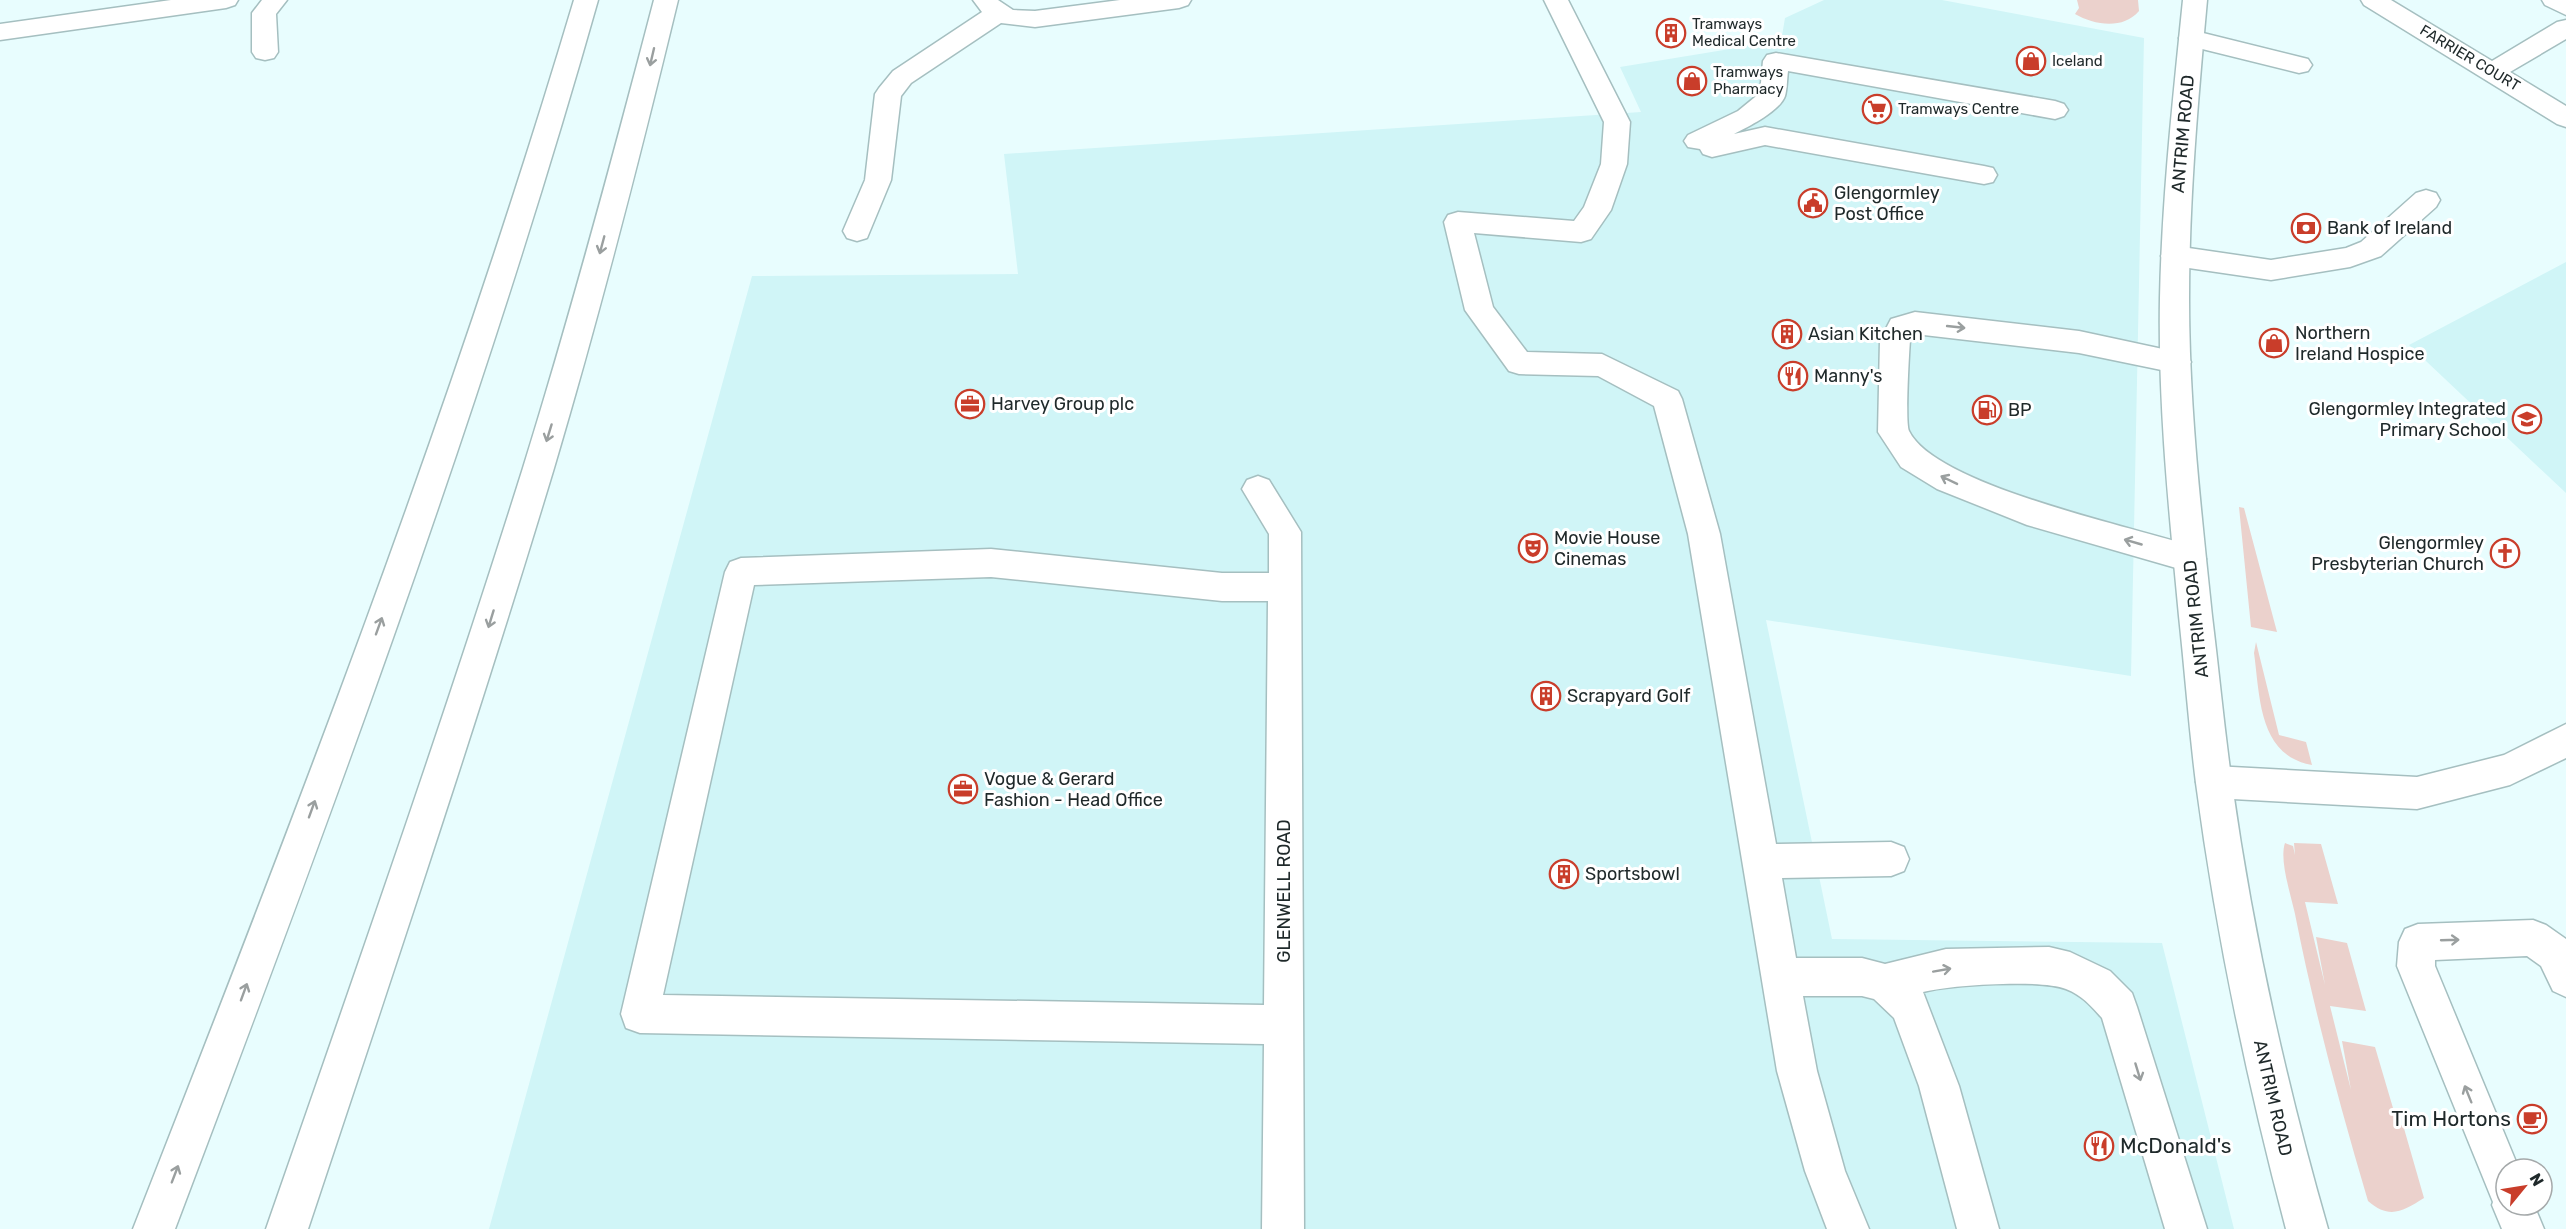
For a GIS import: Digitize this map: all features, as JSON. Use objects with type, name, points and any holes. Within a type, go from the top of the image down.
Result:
[{"type":"main road","points":[[0,32],[226,0]]},
{"type":"main road","points":[[265,52],[264,13],[275,0]]},
{"type":"main road","points":[[154,1229],[201,1109],[378,629],[485,327],[563,81],[586,0]]},
{"type":"main road","points":[[287,1229],[442,773],[566,378],[666,0]]},
{"type":"main road","points":[[857,231],[878,180],[888,94],[902,77],[957,39],[992,7],[1014,19],[1035,19],[1179,0]]},
{"type":"main road","points":[[1556,0],[1617,123],[1614,164],[1597,210],[1581,232],[1458,222],[1479,310],[1519,363],[1602,365],[1667,399],[1704,534],[1797,1071],[1825,1171],[1848,1229]]},
{"type":"main road","name":"ANTRIM ROAD","points":[[2195,0],[2181,147],[2175,256],[2176,362],[2190,559],[2214,782],[2240,950],[2280,1133],[2307,1229]]},
{"type":"main road","name":"FARRIER COURT","points":[[2373,0],[2566,118]]},
{"type":"main road","points":[[2554,0],[2566,7]]},
{"type":"main road","points":[[2492,72],[2566,28]]},
{"type":"main road","points":[[2191,38],[2299,65]]},
{"type":"main road","points":[[1984,175],[1765,136],[1702,145],[1747,117],[1772,96],[1776,61],[2055,110]]},
{"type":"main road","points":[[2175,256],[2271,270],[2350,257],[2371,249],[2426,200]]},
{"type":"main road","points":[[2176,362],[2132,350],[2054,338],[1914,323],[1901,327],[1895,340],[1893,432],[1912,458],[1948,480],[2038,516],[2190,559]]},
{"type":"main road","name":"GLENWELL ROAD","points":[[1258,489],[1286,532],[1284,570],[1283,1229]]},
{"type":"main road","points":[[1283,1025],[640,1014],[741,573],[992,563],[1222,587],[1284,570]]},
{"type":"main road","points":[[2214,782],[2417,793],[2510,768],[2566,741]]},
{"type":"main road","points":[[1761,861],[1892,859]]},
{"type":"main road","points":[[2494,1158],[2416,966],[2418,942],[2533,938],[2554,953],[2566,978]]},
{"type":"main road","points":[[1781,977],[1862,977],[1885,983],[1946,968],[2049,966],[2070,971],[2097,984],[2118,1007],[2186,1229]]},
{"type":"main road","points":[[1885,983],[1908,1005],[1935,1076],[1978,1229]]},
{"type":"shaded area","points":[[1824,0],[1942,0],[2144,38],[2131,676],[1766,620],[1832,939],[2162,943],[2234,1229],[489,1229],[752,276],[1018,274],[1004,154],[1641,112],[1620,67],[1736,48],[1782,36],[1785,18]]},
{"type":"shaded area","points":[[2077,0],[2138,0],[2139,11],[2125,21],[2099,23],[2075,14],[2079,8]]},
{"type":"shaded area","name":"Glengormley Integrated Primary School","points":[[2566,262],[2566,493],[2409,345]]},
{"type":"shaded area","points":[[2239,507],[2244,508],[2277,632],[2251,627]]},
{"type":"shaded area","points":[[2256,642],[2279,735],[2306,742],[2312,765],[2294,759],[2281,750],[2272,737],[2261,705],[2254,653]]},
{"type":"shaded area","points":[[2285,843],[2293,846],[2295,855],[2294,843],[2321,844],[2338,904],[2305,902],[2325,985],[2316,937],[2347,943],[2366,1011],[2330,1006],[2351,1090],[2342,1041],[2375,1047],[2398,1125],[2403,1125],[2424,1198],[2403,1210],[2390,1212],[2368,1201],[2310,986],[2284,868]]},
{"type":"place","name":"Tramways Medical Centre","points":[[1671,33]]},
{"type":"place","name":"Iceland","points":[[2031,61]]},
{"type":"place","name":"Tramways Pharmacy","points":[[1692,81]]},
{"type":"place","name":"Tramways Centre","points":[[1877,109]]},
{"type":"place","name":"Glengormley Post Office","points":[[1813,203]]},
{"type":"place","name":"Bank of Ireland","points":[[2306,228]]},
{"type":"place","name":"Asian Kitchen","points":[[1787,334]]},
{"type":"place","name":"Northern Ireland Hospice","points":[[2274,343]]},
{"type":"place","name":"Manny's","points":[[1793,376]]},
{"type":"place","name":"Harvey Group plc","points":[[970,404]]},
{"type":"place","name":"BP","points":[[1987,410]]},
{"type":"place","name":"Glengormley Integrated Primary School","points":[[2527,419]]},
{"type":"place","name":"Movie House Cinemas","points":[[1533,548]]},
{"type":"place","name":"Glengormley Presbyterian Church","points":[[2505,553]]},
{"type":"place","name":"Scrapyard Golf","points":[[1546,696]]},
{"type":"place","name":"Vogue & Gerard Fashion - Head Office","points":[[963,789]]},
{"type":"place","name":"Sportsbowl","points":[[1564,874]]},
{"type":"place","name":"Tim Hortons","points":[[2532,1119]]},
{"type":"place","name":"McDonald's","points":[[2099,1146]]}]
